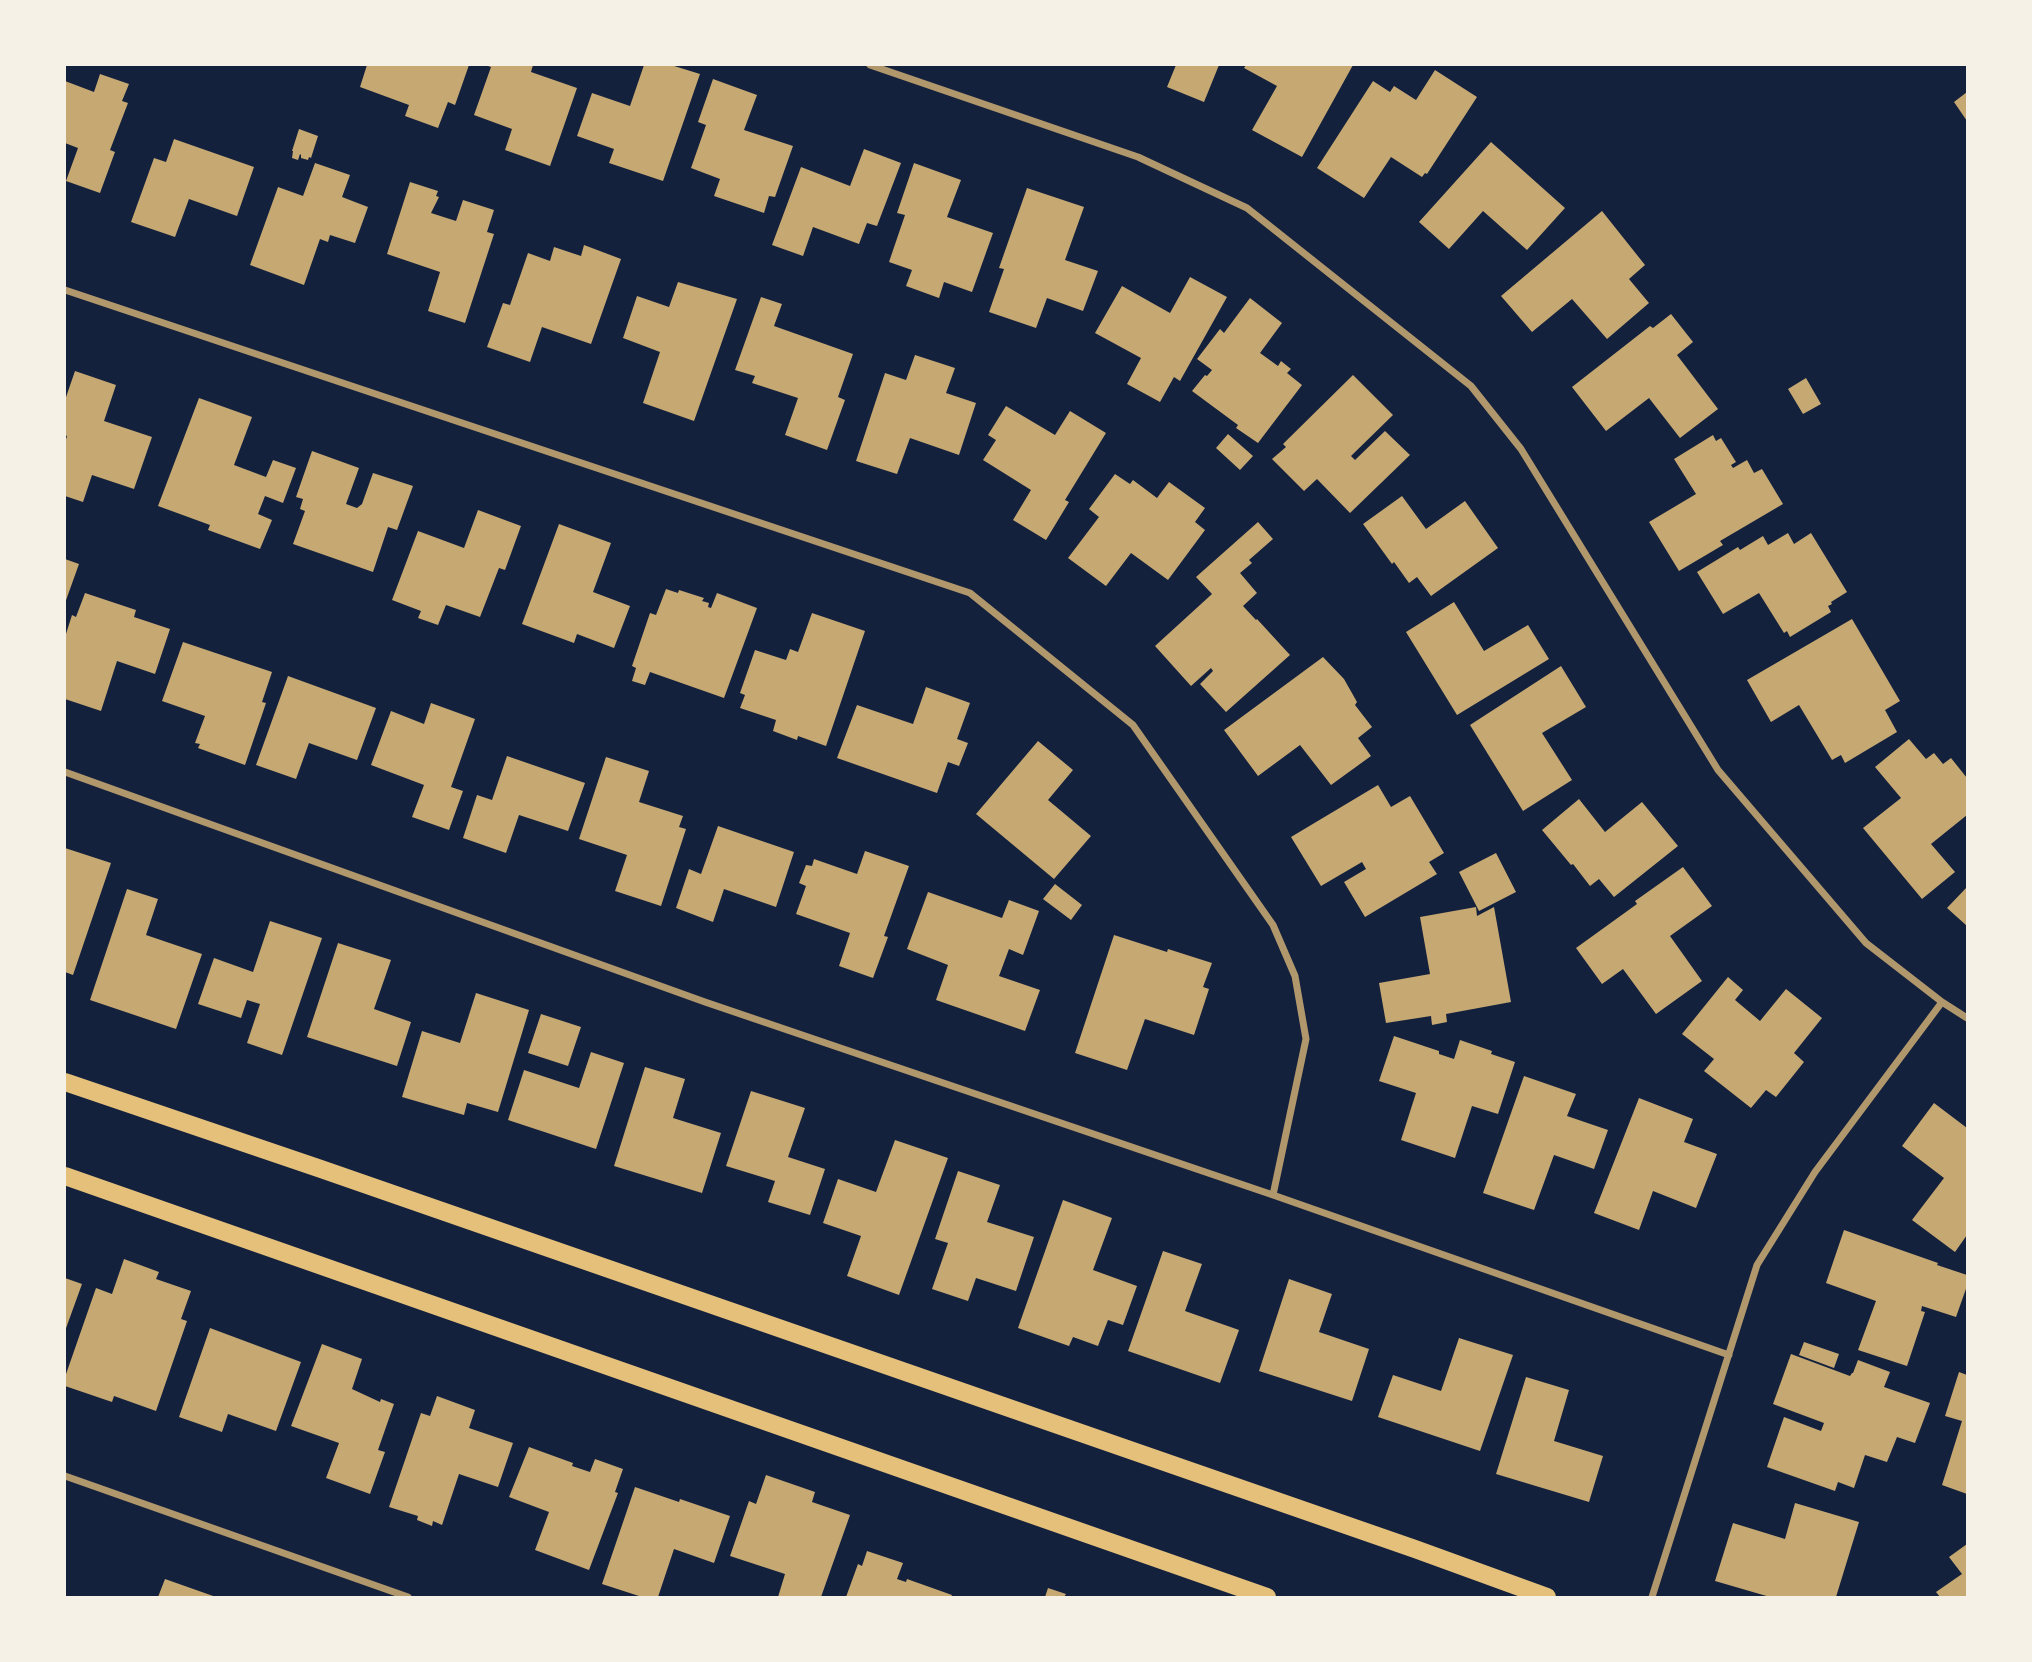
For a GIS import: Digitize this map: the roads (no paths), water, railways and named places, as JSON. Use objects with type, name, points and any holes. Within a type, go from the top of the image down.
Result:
[{"type":"main road","points":[[65,1082],[334,1173],[1547,1597]]},
{"type":"main road","points":[[65,1176],[1267,1597]]},
{"type":"street","points":[[870,65],[1138,157],[1247,208],[1471,386],[1521,449],[1718,769],[1866,943],[1967,1018]]},
{"type":"street","points":[[65,290],[970,593],[1133,725],[1273,925],[1295,976],[1306,1039],[1273,1195]]},
{"type":"street","points":[[65,772],[705,1002],[1273,1195],[1729,1355]]},
{"type":"street","points":[[1652,1597],[1757,1265],[1815,1172],[1942,1002]]},
{"type":"street","points":[[65,1476],[408,1597]]}]
